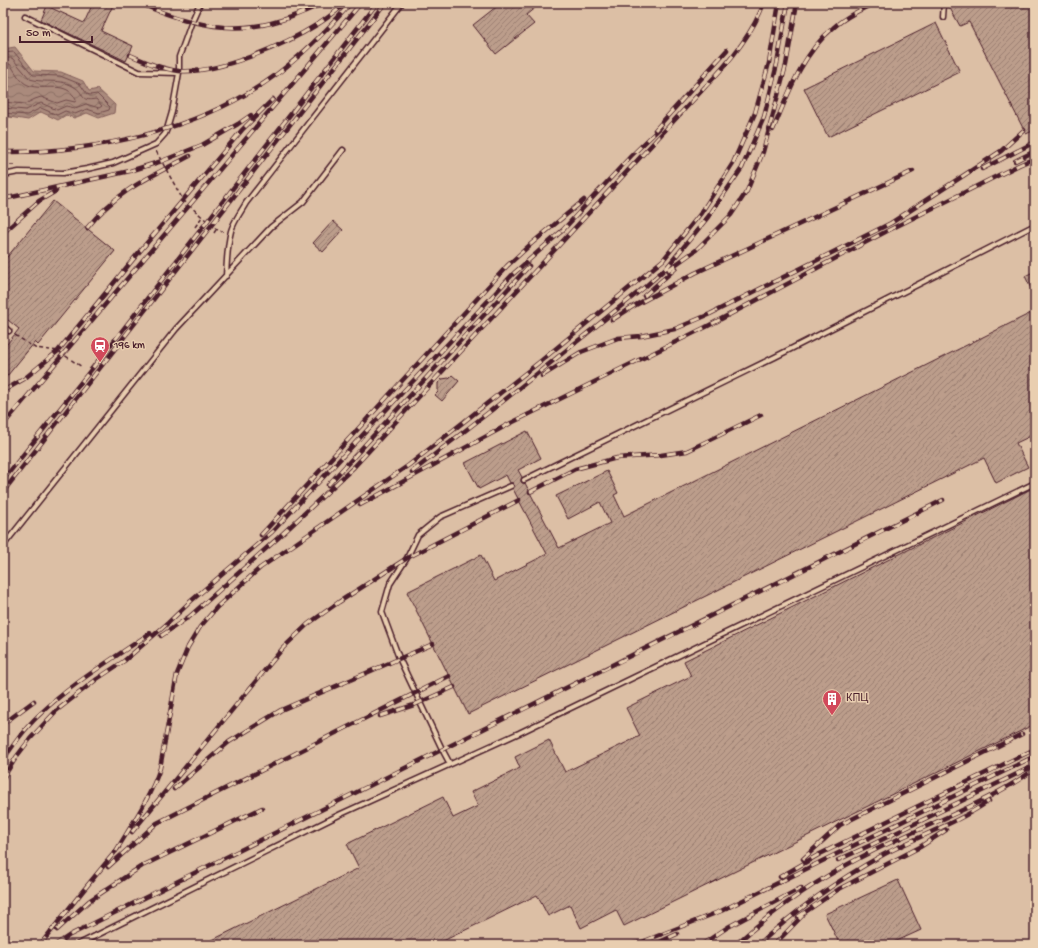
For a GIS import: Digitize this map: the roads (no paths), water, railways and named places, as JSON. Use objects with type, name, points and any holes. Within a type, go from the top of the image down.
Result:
[{"type":"lane","points":[[3,175],[19,172],[63,173],[87,169],[113,163],[156,144],[165,134],[172,112],[179,73],[180,57],[192,21],[200,3]]},
{"type":"lane","points":[[226,276],[227,256],[231,231],[246,203],[402,3]]},
{"type":"lane","points":[[943,17],[944,3]]},
{"type":"lane","points":[[25,16],[139,72],[179,73]]},
{"type":"lane","points":[[3,546],[176,329],[271,228],[303,202],[344,150]]},
{"type":"lane","points":[[524,480],[1035,225]]},
{"type":"lane","points":[[3,326],[9,331]]},
{"type":"lane","points":[[76,945],[328,820],[526,730],[1035,483]]},
{"type":"lane","points":[[450,764],[399,658],[382,612],[390,584],[407,558],[418,535],[440,517],[512,486]]},
{"type":"water","points":[[15,47],[34,71],[61,72],[83,81],[89,91],[98,89],[115,105],[114,113],[99,118],[87,113],[74,118],[66,115],[58,120],[41,112],[28,120],[3,116],[3,49]]},
{"type":"railway","points":[[139,3],[166,14],[196,22],[226,27],[264,25],[299,14],[324,3]]},
{"type":"railway","points":[[3,152],[74,148],[110,143],[182,124],[215,110],[247,93],[277,74],[316,40],[351,3]]},
{"type":"railway","points":[[3,425],[361,3]]},
{"type":"railway","points":[[3,480],[118,336],[377,3]]},
{"type":"railway","points":[[3,492],[385,3]]},
{"type":"railway","points":[[703,89],[721,70],[746,38],[764,3]]},
{"type":"railway","points":[[116,851],[140,811],[156,779],[160,768],[177,674],[188,647],[200,627],[217,607],[260,568],[409,465],[542,360],[663,260],[701,213],[733,163],[755,113],[769,63],[779,3]]},
{"type":"railway","points":[[412,472],[502,402],[646,286],[668,266],[708,217],[742,168],[764,117],[777,64],[788,3]]},
{"type":"railway","points":[[668,270],[696,250],[731,215],[747,191],[763,152],[786,65],[797,3]]},
{"type":"railway","points":[[773,130],[797,75],[804,62],[822,38],[843,20],[875,3]]},
{"type":"railway","points":[[130,55],[166,69],[195,71],[213,68],[251,56],[288,41],[322,22],[345,4]]},
{"type":"railway","points":[[655,130],[727,50]]},
{"type":"railway","points":[[188,618],[278,538],[354,467],[706,86]]},
{"type":"railway","points":[[3,391],[24,379],[58,351],[242,130],[273,99]]},
{"type":"railway","points":[[3,199],[130,171],[162,161],[202,145],[251,115]]},
{"type":"railway","points":[[561,232],[631,156],[660,128]]},
{"type":"railway","points":[[542,376],[581,352],[618,338],[641,336],[675,329],[710,314],[891,223],[1001,151],[1024,130]]},
{"type":"railway","points":[[982,169],[1035,142]]},
{"type":"railway","points":[[1015,161],[1035,151]]},
{"type":"railway","points":[[87,228],[122,194],[147,178],[190,156]]},
{"type":"railway","points":[[360,505],[509,424],[706,327],[889,230],[1035,158]]},
{"type":"railway","points":[[612,320],[632,307],[695,273],[913,171]]},
{"type":"railway","points":[[3,233],[39,201],[56,191]]},
{"type":"railway","points":[[261,535],[507,266],[584,200]]},
{"type":"railway","points":[[3,778],[30,739],[56,711],[97,679],[124,661],[191,601],[272,532],[513,274],[564,229]]},
{"type":"railway","points":[[328,485],[529,266]]},
{"type":"railway","points":[[644,296],[676,268]]},
{"type":"railway","points":[[530,492],[575,469],[617,458],[661,455],[687,451],[761,415]]},
{"type":"railway","points":[[132,832],[283,648],[308,624],[407,558],[519,500]]},
{"type":"railway","points":[[55,945],[70,935],[943,500]]},
{"type":"railway","points":[[161,636],[193,614]]},
{"type":"railway","points":[[3,760],[29,725],[52,703],[65,692],[150,633]]},
{"type":"railway","points":[[174,789],[229,742],[281,710],[433,644]]},
{"type":"railway","points":[[108,867],[157,823],[449,676]]},
{"type":"railway","points":[[380,716],[414,705],[454,687]]},
{"type":"railway","points":[[3,724],[34,701]]},
{"type":"railway","points":[[803,859],[840,825],[1022,734]]},
{"type":"railway","points":[[780,877],[820,854],[1035,749]]},
{"type":"railway","points":[[629,945],[642,942],[721,911],[1035,756]]},
{"type":"railway","points":[[838,860],[1029,768]]},
{"type":"railway","points":[[735,945],[784,905],[819,881],[895,840],[997,793],[1035,769]]},
{"type":"railway","points":[[758,945],[801,908],[848,876],[894,849],[950,824],[989,801]]},
{"type":"railway","points":[[57,930],[89,901],[142,866],[262,808]]},
{"type":"railway","points":[[798,917],[839,889],[920,847],[946,830]]},
{"type":"railway","points":[[40,945],[119,847]]},
{"type":"railway","points":[[701,945],[728,927],[801,888]]},
{"type":"railway","points":[[774,945],[803,915]]},
{"type":"railway","points":[[653,945],[677,934]]},
{"type":"place","name":"196 km","points":[[100,363]]},
{"type":"place","name":"КПЦ","points":[[832,716]]}]
